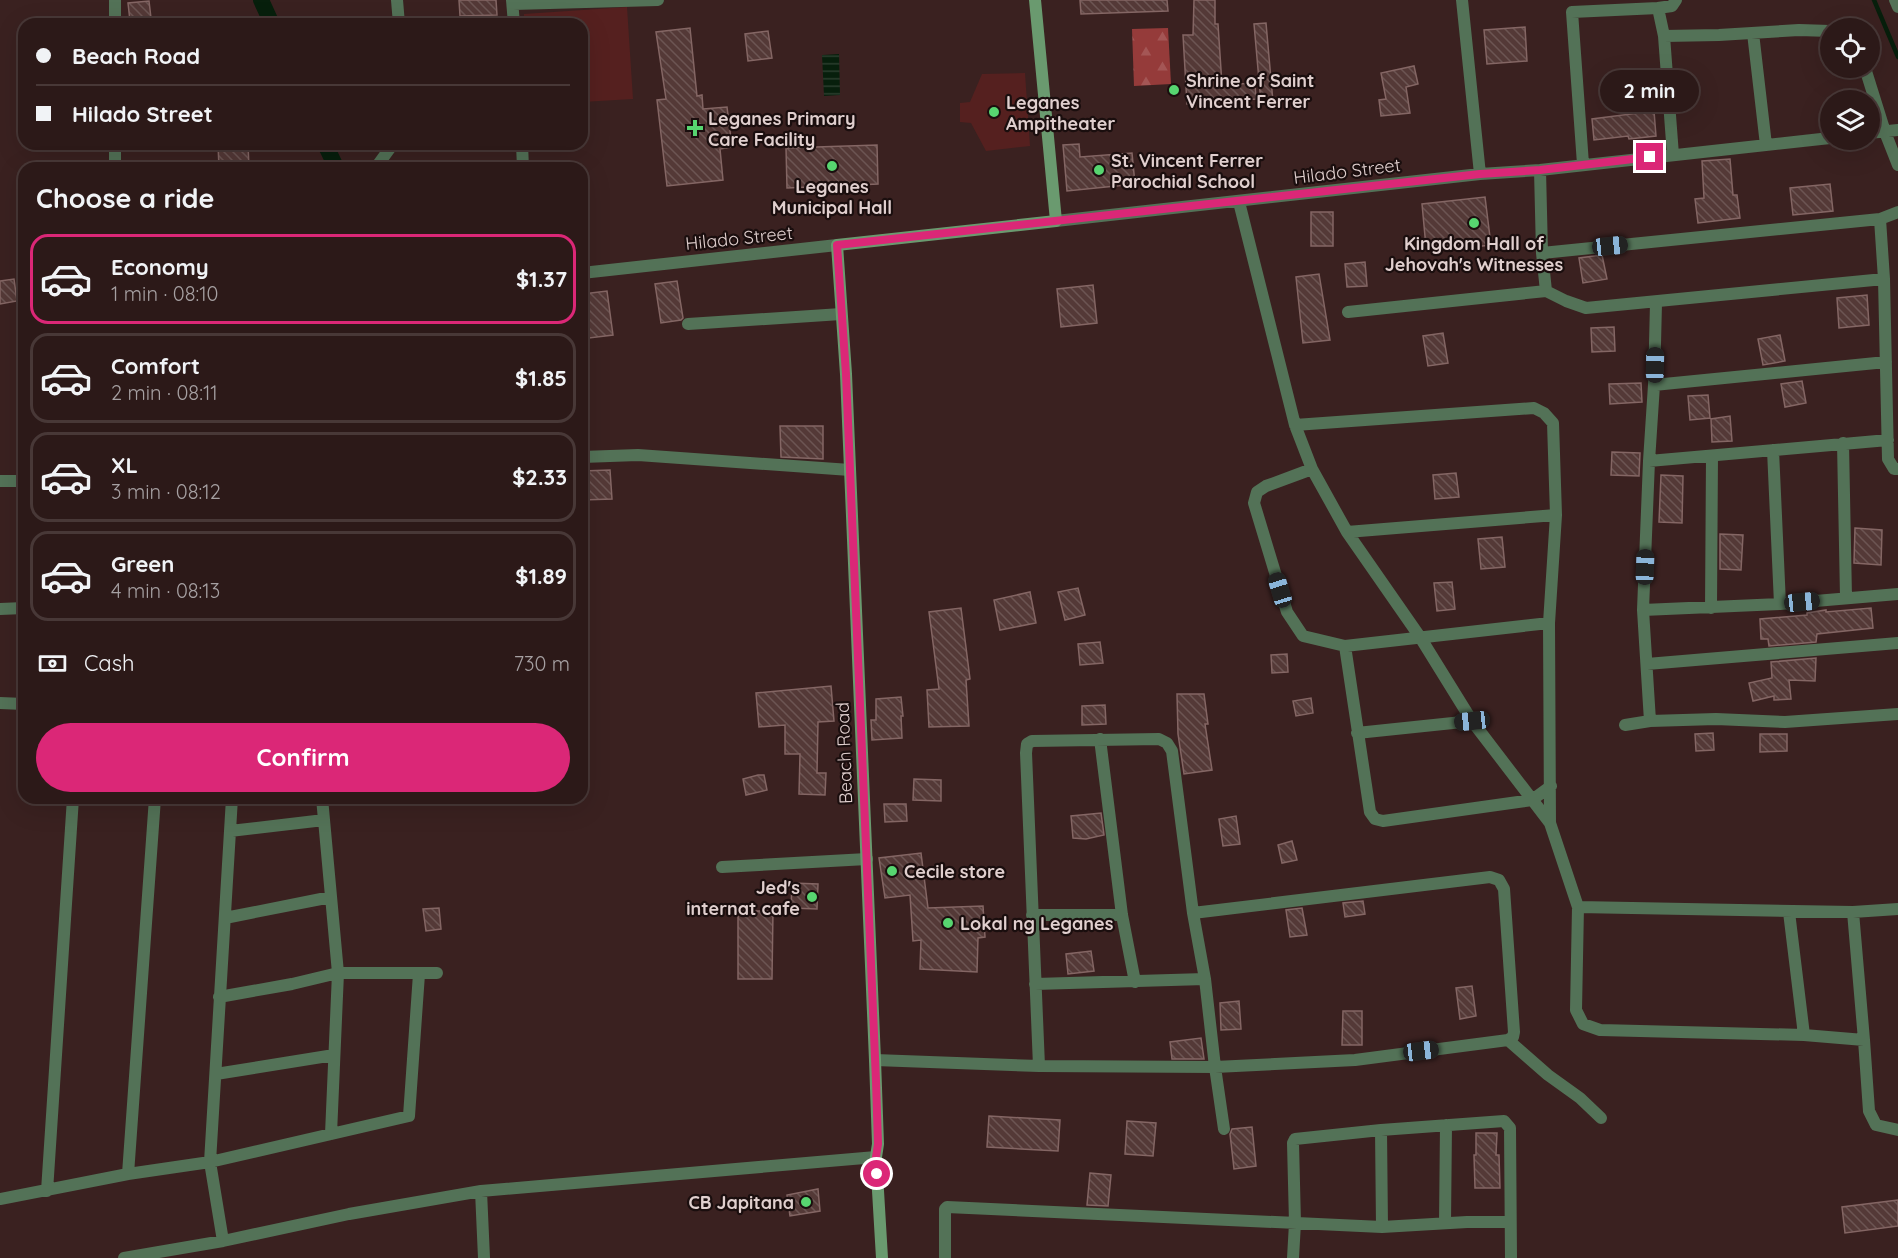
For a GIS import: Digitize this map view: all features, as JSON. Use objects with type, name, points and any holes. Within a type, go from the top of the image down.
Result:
[{"type":"main road","points":[[1035,0],[1056,222]]},
{"type":"main road","name":"Hilado Street","points":[[837,245],[1056,222]]},
{"type":"main road","name":"Beach Road","points":[[837,245],[846,374],[875,1060],[878,1144],[876,1157],[882,1258]]},
{"type":"street","points":[[115,0],[115,18]]},
{"type":"street","points":[[397,0],[398,18]]},
{"type":"street","points":[[513,18],[512,2],[658,0]]},
{"type":"street","points":[[1462,0],[1480,174]]},
{"type":"street","points":[[1583,164],[1572,6],[1658,8],[1672,6],[1676,0]]},
{"type":"street","points":[[1895,0],[1898,7]]},
{"type":"street","points":[[1658,8],[1664,36],[1673,155]]},
{"type":"street","points":[[1664,36],[1820,31]]},
{"type":"street","points":[[1753,33],[1766,145]]},
{"type":"street","points":[[1868,78],[1898,165]]},
{"type":"street","points":[[1880,133],[1898,130]]},
{"type":"street","name":"Hilado Street","points":[[1056,222],[1480,174],[1540,170],[1820,139]]},
{"type":"street","points":[[1540,170],[1542,253],[1546,291]]},
{"type":"street","points":[[1239,202],[1295,425],[1312,469],[1347,532],[1420,637],[1472,721],[1550,823],[1578,907],[1576,1010],[1583,1024],[1599,1030],[1804,1035],[1864,1040]]},
{"type":"street","points":[[1542,253],[1880,219],[1898,212]]},
{"type":"street","points":[[1880,219],[1884,279],[1888,459],[1894,469],[1898,470]]},
{"type":"street","name":"Hilado Street","points":[[588,272],[837,245]]},
{"type":"street","points":[[1348,312],[1546,291],[1586,308],[1656,303],[1884,279]]},
{"type":"street","points":[[1650,721],[1643,610],[1656,303]]},
{"type":"street","points":[[688,324],[841,314]]},
{"type":"street","points":[[1654,385],[1886,362]]},
{"type":"street","points":[[1295,425],[1534,408],[1544,413],[1553,423],[1556,515],[1549,623],[1550,823]]},
{"type":"street","points":[[1649,461],[1888,440]]},
{"type":"street","points":[[1843,443],[1846,597]]},
{"type":"street","points":[[1773,450],[1780,604]]},
{"type":"street","points":[[588,457],[638,455],[850,470]]},
{"type":"street","points":[[1711,608],[1712,456]]},
{"type":"street","points":[[1312,469],[1266,486],[1257,492],[1254,503],[1287,612],[1303,636],[1345,646],[1549,623]]},
{"type":"street","points":[[0,481],[18,481]]},
{"type":"street","points":[[1347,532],[1556,515]]},
{"type":"street","points":[[1643,610],[1780,604],[1898,594]]},
{"type":"street","points":[[0,609],[18,608]]},
{"type":"street","points":[[1647,664],[1898,642]]},
{"type":"street","points":[[1345,646],[1370,812],[1375,819],[1383,821],[1532,800],[1551,786]]},
{"type":"street","points":[[0,703],[18,704]]},
{"type":"street","points":[[1625,725],[1650,721],[1716,719],[1785,722],[1898,714]]},
{"type":"street","points":[[1357,733],[1472,721]]},
{"type":"street","points":[[1100,739],[1122,915],[1135,982]]},
{"type":"street","points":[[1040,1066],[1032,915],[1026,753],[1028,744],[1032,741],[1160,739],[1167,743],[1172,751],[1193,913],[1206,979],[1224,1129]]},
{"type":"street","points":[[47,1191],[73,804]]},
{"type":"street","points":[[128,1173],[155,804]]},
{"type":"street","points":[[223,1241],[210,1162],[232,804]]},
{"type":"street","points":[[323,804],[338,973],[331,1134]]},
{"type":"street","points":[[230,831],[324,819]]},
{"type":"street","points":[[722,867],[867,859]]},
{"type":"street","points":[[875,1060],[1040,1066],[1215,1067],[1355,1060],[1508,1040],[1515,1032],[1504,889],[1499,880],[1490,877],[1193,913]]},
{"type":"street","points":[[225,918],[331,897]]},
{"type":"street","points":[[1578,907],[1789,912],[1898,909]]},
{"type":"street","points":[[1789,912],[1804,1035]]},
{"type":"street","points":[[1853,912],[1869,1111],[1876,1125],[1898,1130]]},
{"type":"street","points":[[1032,915],[1122,915]]},
{"type":"street","points":[[219,997],[338,973],[437,973]]},
{"type":"street","points":[[0,1199],[128,1173],[210,1162],[409,1116],[419,974]]},
{"type":"street","points":[[1035,984],[1206,979]]},
{"type":"street","points":[[1508,1040],[1548,1075],[1580,1098],[1601,1118]]},
{"type":"street","points":[[216,1074],[334,1054]]},
{"type":"street","points":[[1293,1258],[1295,1223],[1293,1141],[1381,1130],[1504,1122],[1510,1128],[1511,1258]]},
{"type":"street","points":[[1445,1223],[1446,1125]]},
{"type":"street","points":[[1381,1130],[1382,1227]]},
{"type":"street","points":[[131,1257],[223,1241],[349,1214],[481,1191],[876,1157]]},
{"type":"street","points":[[481,1191],[484,1258]]},
{"type":"street","points":[[945,1258],[945,1209],[947,1207],[1382,1227],[1510,1222]]},
{"type":"green space","points":[[1168,28],[1171,84],[1134,86],[1132,29]]},
{"type":"shaded area","points":[[627,7],[633,99],[588,102],[588,18],[524,18],[524,14]]},
{"type":"shaded area","points":[[839,54],[840,95],[824,96],[822,55]]},
{"type":"shaded area","name":"Leganes Ampitheater","points":[[1025,73],[1030,146],[986,151],[971,123],[960,122],[960,103],[970,102],[982,74]]},
{"type":"building","points":[[459,0],[496,0],[497,15],[460,16]]},
{"type":"building","points":[[1080,0],[1167,0],[1168,11],[1081,14]]},
{"type":"building","points":[[1194,0],[1215,0],[1215,24],[1218,24],[1222,85],[1255,83],[1256,99],[1187,104],[1183,35],[1193,35]]},
{"type":"building","points":[[149,1],[151,18],[130,18],[128,3]]},
{"type":"building","points":[[1266,23],[1273,102],[1261,103],[1254,24]]},
{"type":"building","points":[[1525,27],[1527,61],[1487,64],[1484,30]]},
{"type":"building","name":"Leganes Primary Care Facility","points":[[690,28],[697,96],[702,95],[703,109],[727,107],[732,147],[720,149],[723,180],[667,186],[657,100],[666,99],[656,32]]},
{"type":"building","points":[[768,31],[772,58],[748,61],[745,34]]},
{"type":"building","points":[[1414,66],[1418,84],[1406,87],[1410,113],[1381,116],[1379,100],[1386,99],[1381,73]]},
{"type":"building","points":[[1654,111],[1656,136],[1629,139],[1628,136],[1594,140],[1592,119]]},
{"type":"building","name":"St. Vincent Ferrer Parochial School","points":[[1079,144],[1080,157],[1132,153],[1135,184],[1067,191],[1063,145]]},
{"type":"building","name":"Leganes Municipal Hall","points":[[877,145],[878,184],[787,188],[786,148]]},
{"type":"building","points":[[218,150],[248,150],[249,162],[219,162]]},
{"type":"building","points":[[1730,159],[1733,195],[1737,195],[1740,218],[1698,223],[1695,199],[1704,198],[1702,161]]},
{"type":"building","points":[[1830,184],[1833,211],[1793,215],[1790,188]]},
{"type":"building","points":[[1485,197],[1491,245],[1464,248],[1463,244],[1426,247],[1422,204]]},
{"type":"building","points":[[1311,212],[1333,212],[1333,246],[1311,246]]},
{"type":"building","points":[[1602,255],[1607,279],[1583,283],[1579,258]]},
{"type":"building","points":[[1365,262],[1367,286],[1347,287],[1345,264]]},
{"type":"building","points":[[1319,274],[1330,340],[1303,343],[1296,277]]},
{"type":"building","points":[[14,279],[17,301],[0,304],[0,281]]},
{"type":"building","points":[[677,281],[683,318],[661,323],[655,284]]},
{"type":"building","points":[[1093,285],[1097,323],[1061,327],[1057,289]]},
{"type":"building","points":[[607,291],[613,335],[589,338],[588,293]]},
{"type":"building","points":[[1867,295],[1869,325],[1839,328],[1837,298]]},
{"type":"building","points":[[1614,327],[1615,351],[1592,352],[1591,328]]},
{"type":"building","points":[[1443,333],[1448,363],[1428,366],[1423,336]]},
{"type":"building","points":[[1780,335],[1785,361],[1763,365],[1758,339]]},
{"type":"building","points":[[1802,381],[1806,403],[1785,407],[1781,384]]},
{"type":"building","points":[[1641,383],[1642,402],[1610,404],[1609,384]]},
{"type":"building","points":[[1708,395],[1710,418],[1690,420],[1688,396]]},
{"type":"building","points":[[1730,416],[1732,441],[1712,442],[1711,419]]},
{"type":"building","points":[[780,426],[823,426],[823,459],[781,457]]},
{"type":"building","points":[[1612,452],[1640,453],[1639,476],[1611,475]]},
{"type":"building","points":[[610,470],[612,499],[588,500],[588,471]]},
{"type":"building","points":[[1456,473],[1459,497],[1435,499],[1433,475]]},
{"type":"building","points":[[1661,475],[1683,476],[1682,523],[1659,522]]},
{"type":"building","points":[[1855,528],[1882,530],[1881,565],[1854,563]]},
{"type":"building","points":[[1720,534],[1743,535],[1741,570],[1720,569]]},
{"type":"building","points":[[1502,537],[1505,567],[1481,569],[1478,539]]},
{"type":"building","points":[[1452,582],[1455,609],[1437,611],[1434,583]]},
{"type":"building","points":[[1078,588],[1085,615],[1065,620],[1058,592]]},
{"type":"building","points":[[1030,592],[1036,623],[1000,630],[994,600]]},
{"type":"building","points":[[961,608],[970,679],[966,680],[969,726],[929,727],[927,690],[939,689],[929,612]]},
{"type":"building","points":[[1871,608],[1873,628],[1817,634],[1816,642],[1769,646],[1768,639],[1761,639],[1760,619],[1807,615],[1807,613],[1826,610],[1826,612]]},
{"type":"building","points":[[1100,642],[1103,663],[1080,665],[1078,644]]},
{"type":"building","points":[[1287,654],[1288,672],[1272,673],[1271,655]]},
{"type":"building","points":[[1816,658],[1815,681],[1789,680],[1791,699],[1774,700],[1774,696],[1753,701],[1749,683],[1772,678],[1771,662]]},
{"type":"building","points":[[831,686],[834,721],[818,722],[817,773],[826,773],[825,795],[799,794],[800,754],[785,754],[785,725],[759,727],[756,693]]},
{"type":"building","points":[[1177,694],[1204,694],[1208,724],[1205,724],[1212,770],[1184,774],[1178,734]]},
{"type":"building","points":[[901,697],[902,738],[872,740],[871,720],[876,720],[876,699]]},
{"type":"building","points":[[1311,698],[1313,713],[1296,716],[1293,701]]},
{"type":"building","points":[[1105,705],[1106,724],[1082,725],[1082,706]]},
{"type":"building","points":[[1713,733],[1714,750],[1696,751],[1695,734]]},
{"type":"building","points":[[1760,734],[1787,734],[1787,751],[1760,752]]},
{"type":"building","points":[[764,775],[767,790],[746,795],[743,779]]},
{"type":"building","points":[[914,779],[941,780],[941,801],[913,800]]},
{"type":"building","points":[[884,804],[906,804],[907,821],[885,822]]},
{"type":"building","points":[[1101,813],[1104,835],[1086,839],[1073,838],[1071,816]]},
{"type":"building","points":[[1236,816],[1240,844],[1223,846],[1219,819]]},
{"type":"building","points":[[1292,841],[1297,860],[1282,863],[1278,845]]},
{"type":"building","points":[[921,853],[928,908],[983,906],[985,937],[978,938],[977,972],[920,969],[921,940],[913,941],[910,895],[885,898],[879,858]]},
{"type":"building","points":[[792,883],[818,884],[817,909],[791,908]]},
{"type":"building","points":[[1363,901],[1365,914],[1345,917],[1343,903]]},
{"type":"building","points":[[439,908],[441,929],[426,931],[423,909]]},
{"type":"building","points":[[1302,908],[1307,935],[1290,937],[1286,910]]},
{"type":"building","points":[[738,911],[773,911],[772,979],[738,979]]},
{"type":"building","points":[[1091,951],[1094,971],[1068,974],[1066,954]]},
{"type":"building","points":[[1472,986],[1476,1016],[1460,1019],[1456,988]]},
{"type":"building","points":[[1239,1001],[1241,1029],[1221,1030],[1220,1003]]},
{"type":"building","points":[[1343,1011],[1362,1011],[1362,1045],[1342,1045]]},
{"type":"building","points":[[1201,1038],[1204,1059],[1172,1059],[1170,1042]]},
{"type":"building","points":[[989,1116],[1060,1120],[1058,1151],[987,1147]]},
{"type":"building","points":[[1127,1121],[1156,1123],[1153,1156],[1125,1154]]},
{"type":"building","points":[[1252,1127],[1256,1166],[1234,1169],[1230,1134],[1232,1129]]},
{"type":"building","points":[[1476,1133],[1497,1133],[1496,1155],[1499,1155],[1500,1188],[1475,1188]]},
{"type":"building","points":[[1090,1173],[1111,1175],[1108,1206],[1087,1205]]},
{"type":"building","points":[[818,1189],[820,1211],[790,1216],[787,1195]]},
{"type":"building","points":[[1898,1200],[1898,1226],[1845,1233],[1842,1207]]},
{"type":"waterway","points":[[261,0],[269,18]]},
{"type":"waterway","points":[[1874,0],[1898,57]]},
{"type":"waterway","points":[[328,150],[334,162]]},
{"type":"place","name":"Shrine of Saint Vincent Ferrer","points":[[1174,90]]},
{"type":"place","name":"Leganes Ampitheater","points":[[994,112]]},
{"type":"place","name":"Leganes Primary Care Facility","points":[[695,128]]},
{"type":"place","name":"Leganes Municipal Hall","points":[[832,166]]},
{"type":"place","name":"St. Vincent Ferrer Parochial School","points":[[1099,170]]},
{"type":"place","name":"Kingdom Hall of Jehovah's Witnesses","points":[[1474,223]]},
{"type":"place","name":"Cecile store","points":[[892,871]]},
{"type":"place","name":"Jed's internat cafe","points":[[812,897]]},
{"type":"place","name":"Lokal ng Leganes","points":[[948,923]]},
{"type":"place","name":"CB Japitana","points":[[806,1202]]},
{"type":"route","points":[[877,1174],[876,1081],[866,836],[846,374],[837,245],[1650,157]]}]
